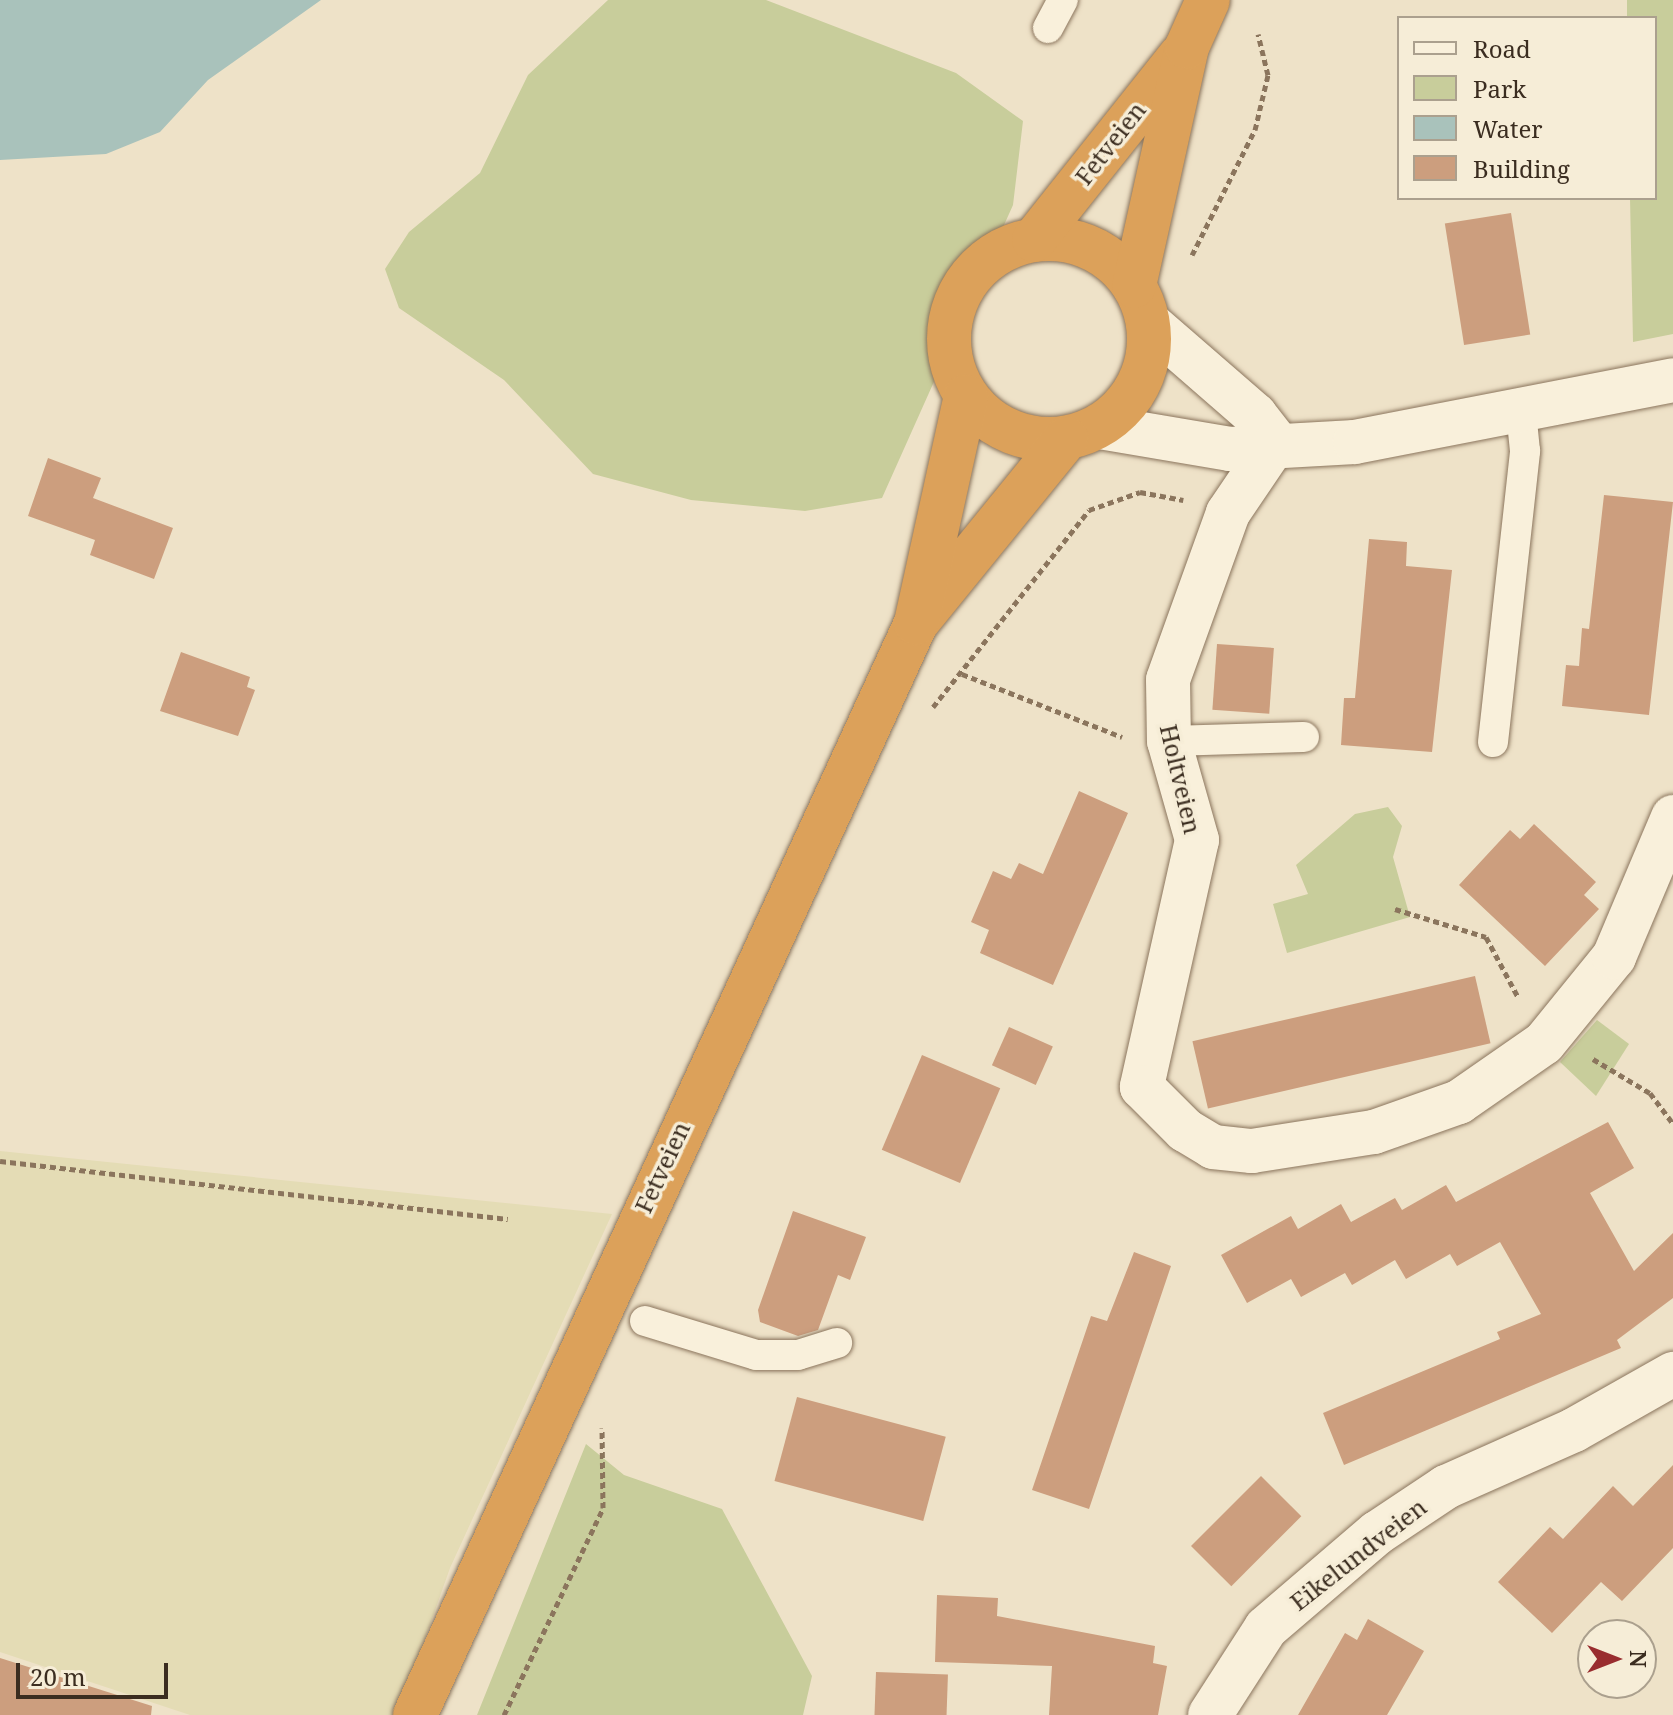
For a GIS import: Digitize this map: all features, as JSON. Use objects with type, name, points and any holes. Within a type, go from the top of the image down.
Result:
[{"type":"highway","name":"Fetveien","points":[[1141,304],[1187,47],[1208,0]]},
{"type":"highway","name":"Fetveien","points":[[1034,240],[1187,47]]},
{"type":"highway","points":[[1034,240],[1091,248],[1141,304],[1140,382],[1083,433],[999,427],[966,396],[948,341],[952,313],[982,264],[1034,240]]},
{"type":"highway","name":"Fetveien","points":[[415,1715],[916,623],[966,396]]},
{"type":"highway","name":"Fetveien","points":[[916,623],[1083,433]]},
{"type":"street","points":[[1141,304],[1255,415],[1276,442]]},
{"type":"street","points":[[1083,433],[1230,449],[1276,442],[1355,442],[1673,380]]},
{"type":"street","name":"Holtveien","points":[[1276,442],[1228,513],[1174,656],[1168,725],[1197,840],[1142,1087],[1213,1147],[1300,1146],[1374,1132],[1459,1102],[1552,1034]]},
{"type":"street","points":[[1552,1034],[1614,957],[1673,817]]},
{"type":"street","name":"Eikelundveien","points":[[1210,1715],[1266,1628],[1377,1533],[1446,1487],[1574,1430],[1673,1374]]},
{"type":"lane","points":[[1048,28],[1063,0]]},
{"type":"lane","points":[[1493,742],[1525,451],[1521,411]]},
{"type":"lane","points":[[1168,725],[1304,737]]},
{"type":"lane","points":[[645,1321],[756,1355],[798,1355],[837,1343]]},
{"type":"path","points":[[1188,262],[1255,130],[1268,75],[1258,34]]},
{"type":"path","points":[[1168,725],[1130,737],[1110,738],[962,674],[1089,510],[1123,494],[1173,497]]},
{"type":"path","points":[[1395,909],[1486,937],[1517,996],[1552,1034]]},
{"type":"path","points":[[1613,1071],[1650,1093],[1673,1124]]},
{"type":"path","points":[[0,1161],[508,1219]]},
{"type":"path","points":[[504,1715],[603,1508],[602,1421]]},
{"type":"shaded area","points":[[0,1151],[612,1214],[450,1568],[398,1715],[190,1715],[0,1652]]},
{"type":"green space","points":[[608,0],[766,0],[956,73],[1023,121],[1013,205],[882,498],[805,511],[691,500],[593,474],[504,380],[399,308],[385,269],[409,232],[480,173],[528,75]]},
{"type":"green space","points":[[1627,0],[1673,0],[1673,334],[1633,342],[1630,200],[1657,200],[1657,16],[1627,16]]},
{"type":"green space","points":[[1388,807],[1402,826],[1393,857],[1410,917],[1287,953],[1273,904],[1308,894],[1296,865],[1355,814]]},
{"type":"green space","points":[[1597,1020],[1629,1044],[1596,1096],[1560,1062]]},
{"type":"green space","points":[[586,1444],[624,1475],[722,1509],[812,1676],[803,1715],[477,1715]]},
{"type":"water","points":[[0,0],[321,0],[208,80],[160,132],[106,154],[0,160]]},
{"type":"building","points":[[1511,213],[1530,334],[1464,345],[1445,223]]},
{"type":"building","points":[[48,458],[101,478],[93,498],[173,528],[154,579],[90,555],[95,540],[28,516]]},
{"type":"building","points":[[1604,495],[1673,502],[1649,715],[1562,706],[1566,665],[1579,666],[1582,628],[1589,629]]},
{"type":"building","points":[[1369,539],[1407,542],[1406,566],[1452,570],[1432,752],[1341,745],[1344,698],[1355,698]]},
{"type":"building","points":[[1217,644],[1274,648],[1269,714],[1212,710]]},
{"type":"building","points":[[181,652],[250,677],[247,687],[255,690],[238,736],[160,711]]},
{"type":"building","points":[[1079,791],[1128,813],[1053,985],[980,953],[989,930],[971,922],[993,871],[1011,879],[1019,863],[1043,874]]},
{"type":"building","points":[[1534,824],[1596,882],[1584,895],[1599,909],[1545,966],[1459,885],[1510,830],[1520,839]]},
{"type":"building","points":[[1475,976],[1491,1043],[1208,1108],[1192,1041]]},
{"type":"building","points":[[1009,1027],[1053,1047],[1036,1085],[992,1065]]},
{"type":"building","points":[[922,1055],[1000,1088],[960,1183],[882,1150]]},
{"type":"building","points":[[1608,1122],[1634,1168],[1590,1193],[1634,1271],[1673,1233],[1673,1298],[1617,1340],[1621,1348],[1344,1465],[1323,1413],[1500,1339],[1497,1332],[1541,1314],[1500,1242],[1457,1266],[1450,1254],[1406,1279],[1395,1260],[1352,1285],[1345,1273],[1301,1297],[1291,1279],[1247,1303],[1221,1255],[1291,1216],[1298,1229],[1341,1204],[1351,1222],[1395,1198],[1402,1210],[1446,1185],[1456,1202]]},
{"type":"building","points":[[793,1211],[866,1237],[850,1280],[838,1275],[818,1330],[798,1336],[760,1322],[758,1310]]},
{"type":"building","points":[[1134,1252],[1171,1266],[1089,1509],[1032,1490],[1091,1316],[1107,1321]]},
{"type":"building","points":[[797,1397],[946,1437],[923,1521],[774,1481]]},
{"type":"building","points":[[1673,1465],[1673,1548],[1622,1601],[1601,1582],[1552,1633],[1498,1582],[1550,1527],[1563,1539],[1613,1486],[1633,1506]]},
{"type":"building","points":[[1261,1476],[1301,1516],[1231,1586],[1191,1546]]},
{"type":"building","points":[[937,1595],[998,1598],[997,1616],[1155,1646],[1153,1663],[1167,1666],[1158,1715],[1049,1715],[1052,1666],[935,1662]]},
{"type":"building","points":[[1368,1619],[1424,1651],[1387,1715],[1298,1715],[1345,1633],[1357,1640]]},
{"type":"building","points":[[0,1658],[152,1706],[151,1715],[0,1715]]},
{"type":"building","points":[[876,1672],[948,1675],[947,1715],[874,1715]]}]
